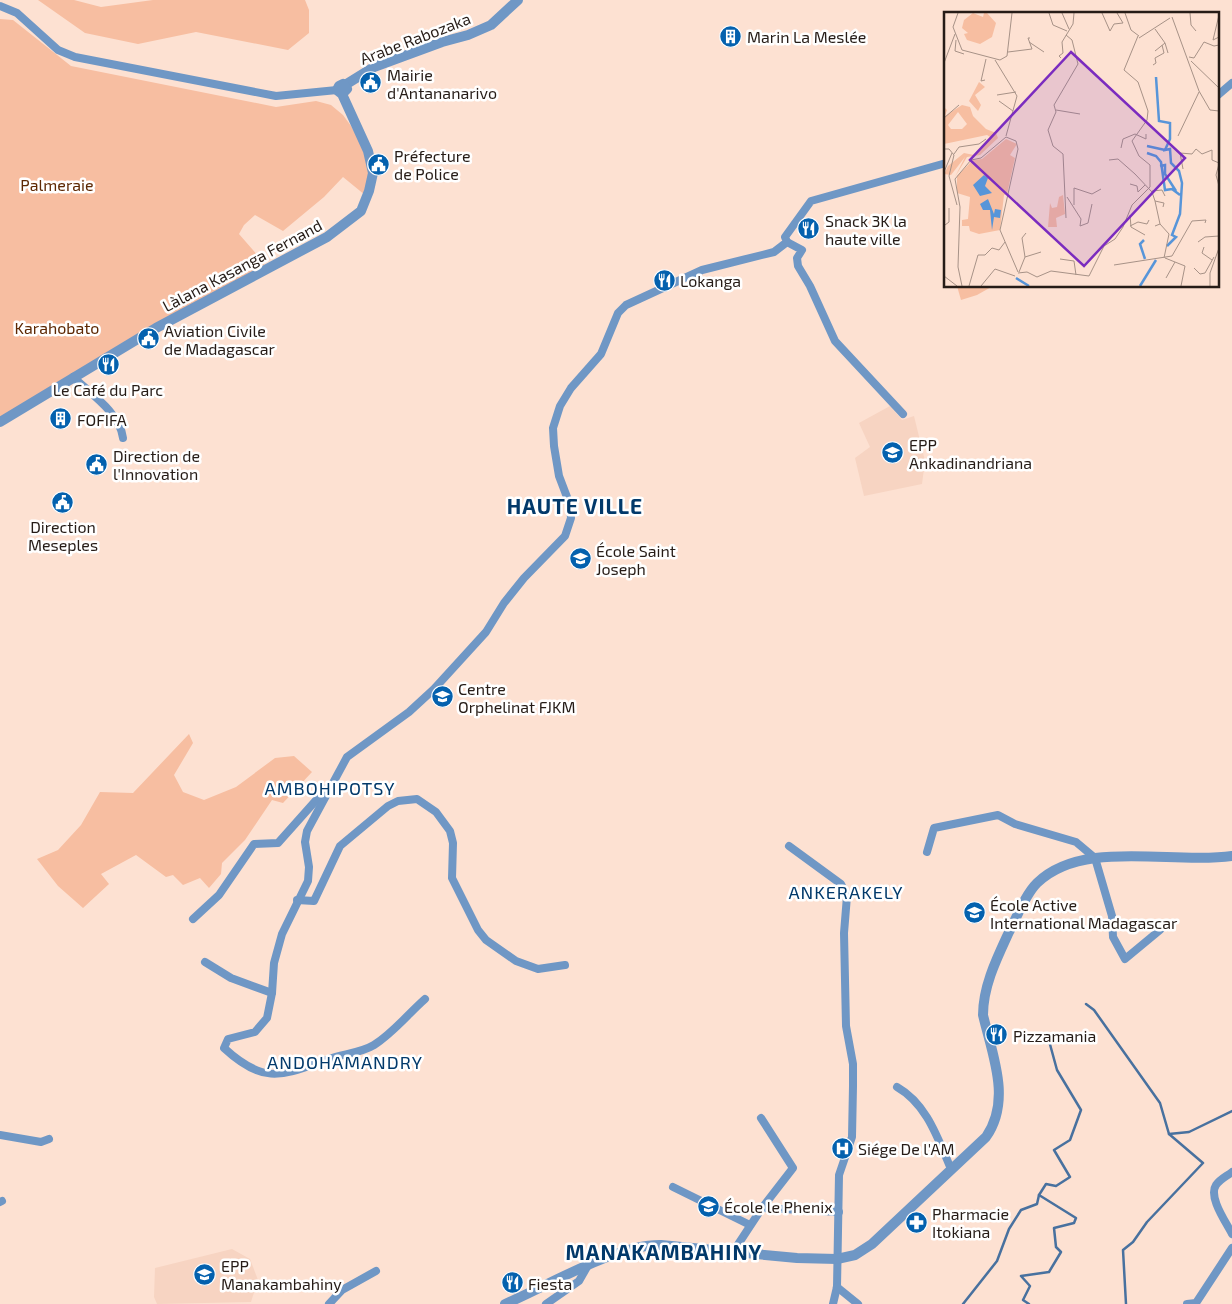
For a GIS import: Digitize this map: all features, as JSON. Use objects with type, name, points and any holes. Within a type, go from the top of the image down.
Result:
[{"type":"street","name":"Arabe Rabozaka","points":[[342,90],[374,67],[442,42],[468,35],[491,25],[518,0]]},
{"type":"street","points":[[0,6],[17,13],[47,42],[58,50],[75,57],[276,96],[342,90]]},
{"type":"street","points":[[1220,93],[1232,84]]},
{"type":"street","name":"Làlana Kasanga Fernand","points":[[0,422],[156,328],[202,306],[327,237],[361,211],[369,191],[373,173],[368,151],[342,90]]},
{"type":"street","points":[[903,414],[835,341],[810,286],[798,266],[797,258],[802,250],[787,242],[785,237],[811,201],[944,164]]},
{"type":"street","points":[[425,999],[409,1016],[373,1046],[284,1075],[265,1073],[246,1065],[224,1048],[228,1039],[255,1032],[267,1018],[272,993],[274,963],[282,934],[297,900],[308,881],[309,867],[305,842],[307,831],[346,757],[409,712],[465,657],[486,632],[504,603],[524,578],[566,536],[572,518],[559,476],[554,446],[554,428],[560,406],[571,388],[601,354],[618,313],[626,305],[702,270],[762,257],[774,252],[787,242]]},
{"type":"street","points":[[73,377],[115,417],[121,426],[123,438]]},
{"type":"street","points":[[192,919],[219,895],[254,844],[278,843],[332,783]]},
{"type":"street","points":[[297,900],[314,901],[340,846],[371,819],[398,801],[417,799],[436,812],[450,831],[453,843],[452,878],[478,930],[486,940],[516,961],[538,969],[565,965]]},
{"type":"street","points":[[927,852],[934,828],[998,815],[1015,824],[1076,842],[1095,858],[1112,916],[1113,937],[1125,959],[1160,930]]},
{"type":"street","points":[[789,846],[841,884],[847,896],[844,933],[846,1026],[853,1064],[852,1137],[839,1175],[840,1212],[836,1287],[833,1304]]},
{"type":"street","points":[[504,1304],[621,1251],[652,1244],[837,1259],[855,1255],[872,1244],[986,1137],[997,1117],[999,1084],[983,1015],[983,1006],[994,967],[1004,944],[1037,883],[1065,864],[1095,858],[1232,856]]},
{"type":"street","points":[[205,962],[231,978],[272,993]]},
{"type":"street","points":[[897,1087],[905,1091],[927,1115],[951,1168]]},
{"type":"street","points":[[733,1252],[762,1208],[793,1168],[761,1118]]},
{"type":"street","points":[[0,1135],[41,1142],[50,1139]]},
{"type":"street","points":[[1232,1172],[1217,1183],[1214,1190],[1216,1201],[1232,1234]]},
{"type":"street","points":[[673,1187],[750,1225]]},
{"type":"street","points":[[762,1208],[840,1212]]},
{"type":"street","points":[[1187,1304],[1196,1303],[1232,1248]]},
{"type":"street","points":[[546,1304],[579,1281],[587,1266]]},
{"type":"street","points":[[329,1304],[342,1290],[376,1271]]},
{"type":"street","points":[[836,1287],[858,1304]]},
{"type":"shaded area","name":"EPP Ankadinandriana","points":[[890,406],[902,420],[914,416],[925,461],[922,484],[864,496],[855,458],[870,447],[859,423]]},
{"type":"shaded area","name":"EPP Manakambahiny","points":[[232,1249],[250,1259],[258,1280],[251,1302],[157,1304],[154,1297],[155,1268]]},
{"type":"green space","points":[[38,0],[74,0],[101,7],[153,0],[305,0],[309,10],[309,33],[288,50],[196,32],[138,44],[85,33]]},
{"type":"green space","points":[[0,19],[13,20],[71,66],[276,107],[316,101],[331,105],[343,115],[351,126],[366,154],[370,177],[365,195],[343,177],[324,197],[283,231],[255,215],[244,225],[239,234],[265,264],[0,419]]},
{"type":"green space","points":[[958,288],[989,288],[977,295],[961,300]]},
{"type":"green space","points":[[189,734],[193,743],[174,775],[183,792],[204,800],[236,787],[275,758],[294,756],[312,772],[283,803],[272,800],[245,840],[222,863],[221,874],[209,888],[200,878],[183,885],[173,875],[166,877],[136,855],[101,874],[109,884],[83,908],[58,886],[37,859],[58,850],[81,825],[100,792],[133,793]]},
{"type":"waterway","points":[[1086,1004],[1094,1010],[1160,1103],[1169,1134]]},
{"type":"waterway","points":[[963,1304],[997,1261],[1009,1229],[1021,1210],[1037,1204],[1039,1195],[1046,1184],[1056,1186],[1070,1177],[1054,1150],[1070,1140],[1081,1110],[1057,1070],[1048,1037]]},
{"type":"waterway","points":[[1126,1304],[1123,1250],[1133,1242],[1147,1222],[1203,1163],[1169,1134],[1189,1132],[1232,1111]]},
{"type":"waterway","points":[[1029,1304],[1023,1300],[1030,1286],[1021,1276],[1049,1272],[1061,1252],[1056,1247],[1054,1228],[1074,1223],[1076,1218],[1039,1195]]},
{"type":"place","name":"Marin La Meslée","points":[[731,36]]},
{"type":"place","name":"Mairie d'Antananarivo","points":[[371,83]]},
{"type":"place","name":"Préfecture de Police","points":[[378,164]]},
{"type":"place","name":"Snack 3K la haute ville","points":[[809,229]]},
{"type":"place","name":"Lokanga","points":[[664,280]]},
{"type":"place","name":"Aviation Civile de Madagascar","points":[[148,339]]},
{"type":"place","name":"Le Café du Parc","points":[[108,365]]},
{"type":"place","name":"FOFIFA","points":[[61,419]]},
{"type":"place","name":"EPP Ankadinandriana","points":[[893,453]]},
{"type":"place","name":"Direction de l'Innovation","points":[[97,464]]},
{"type":"place","name":"Direction Meseples","points":[[63,502]]},
{"type":"place","name":"École Saint Joseph","points":[[580,559]]},
{"type":"place","name":"Centre Orphelinat FJKM","points":[[442,697]]},
{"type":"place","name":"École Active International Madagascar","points":[[974,913]]},
{"type":"place","name":"Pizzamania","points":[[997,1035]]},
{"type":"place","name":"Siége De l'AM","points":[[842,1148]]},
{"type":"place","name":"École le Phenix","points":[[708,1206]]},
{"type":"place","name":"Pharmacie Itokiana","points":[[916,1222]]},
{"type":"place","name":"EPP Manakambahiny","points":[[205,1274]]},
{"type":"place","name":"Fiesta","points":[[512,1283]]},
{"type":"district","name":"HAUTE VILLE","points":[[575,505]]},
{"type":"district","name":"AMBOHIPOTSY","points":[[330,788]]},
{"type":"district","name":"ANKERAKELY","points":[[846,892]]},
{"type":"district","name":"ANDOHAMANDRY","points":[[345,1062]]},
{"type":"district","name":"MANAKAMBAHINY","points":[[664,1251]]},
{"type":"park label","name":"Palmeraie","points":[[57,184]]},
{"type":"park label","name":"Karahobato","points":[[57,327]]}]
